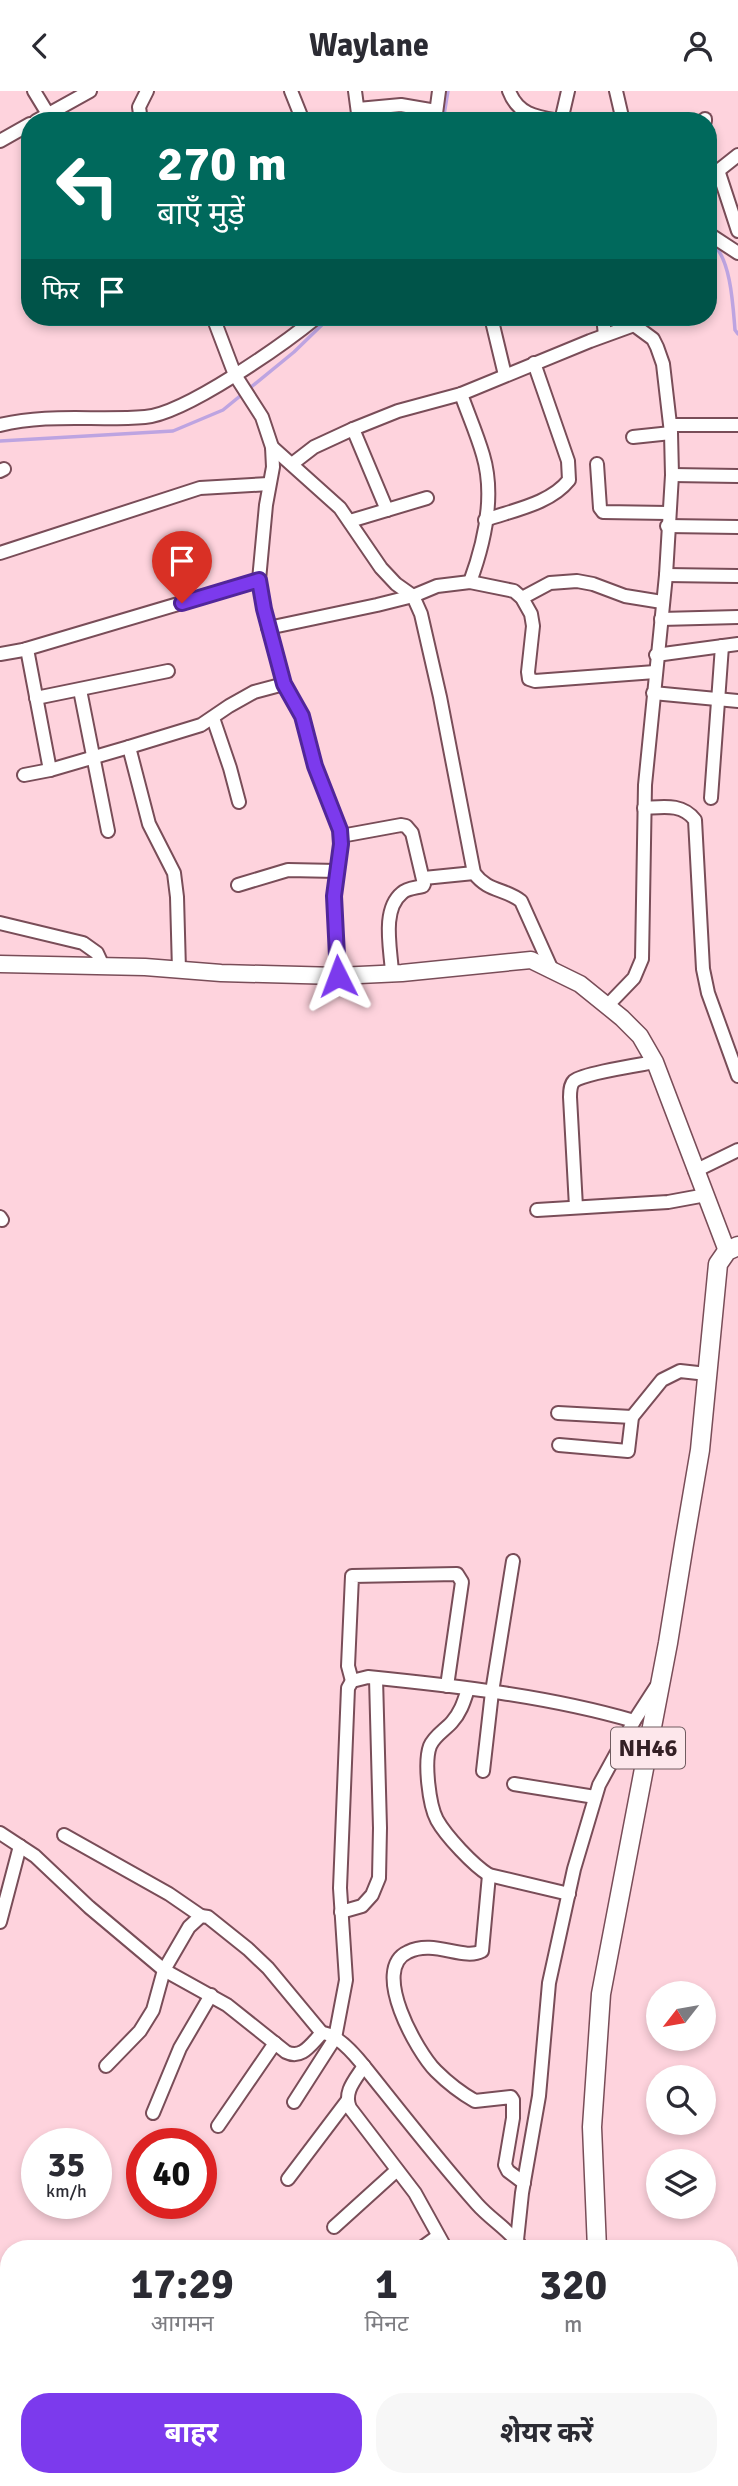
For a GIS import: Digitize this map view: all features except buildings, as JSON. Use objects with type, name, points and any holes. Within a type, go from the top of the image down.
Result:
[{"type":"highway","name":"NH46","points":[[597,2240],[592,2127],[601,1994],[662,1679],[700,1450],[718,1264],[733,1248]]},
{"type":"main road","points":[[0,964],[338,976],[531,960],[580,984],[640,1036],[655,1062],[695,1171],[733,1248]]},
{"type":"street","points":[[34,91],[40,112]]},
{"type":"street","points":[[53,112],[90,91]]},
{"type":"street","points":[[133,91],[140,112]]},
{"type":"street","points":[[139,107],[147,91]]},
{"type":"street","points":[[291,91],[299,112]]},
{"type":"street","points":[[355,91],[358,112]]},
{"type":"street","points":[[436,112],[439,91]]},
{"type":"street","points":[[509,91],[525,112]]},
{"type":"street","points":[[562,112],[568,91]]},
{"type":"street","points":[[616,91],[620,112]]},
{"type":"street","points":[[372,112],[401,105],[423,112]]},
{"type":"street","points":[[0,141],[21,129]]},
{"type":"street","points":[[717,172],[738,155]]},
{"type":"street","points":[[717,181],[738,231]]},
{"type":"street","points":[[717,239],[738,253]]},
{"type":"street","points":[[216,326],[235,375],[262,418],[272,447],[273,467],[259,580],[268,628],[284,684],[302,716],[315,766],[337,819],[341,836],[334,896],[338,976]]},
{"type":"street","points":[[0,425],[26,418],[148,417],[177,408],[235,375],[304,326]]},
{"type":"street","points":[[493,326],[505,376]]},
{"type":"street","points":[[604,326],[606,335]]},
{"type":"street","points":[[292,464],[314,447],[354,429],[398,411],[461,394],[622,326]]},
{"type":"street","points":[[607,1006],[634,978],[642,959],[644,808],[656,655],[666,575],[672,475],[671,429],[663,364],[653,339],[637,326]]},
{"type":"street","points":[[485,520],[556,493],[569,480],[568,461],[534,363]]},
{"type":"street","points":[[461,394],[484,456],[487,474],[483,543],[470,582]]},
{"type":"street","points":[[633,437],[671,429],[738,425]]},
{"type":"street","points":[[354,429],[387,510]]},
{"type":"street","points":[[272,447],[340,508],[381,568],[396,584],[413,596],[421,614],[440,697],[474,873],[483,885],[522,901],[552,970]]},
{"type":"street","points":[[597,464],[600,508],[603,512],[738,527]]},
{"type":"street","points":[[672,475],[738,476]]},
{"type":"street","points":[[0,553],[200,488],[269,484]]},
{"type":"street","points":[[349,521],[427,499]]},
{"type":"street","points":[[666,575],[738,576]]},
{"type":"street","points":[[0,654],[27,649],[259,580]]},
{"type":"street","points":[[522,598],[550,583],[577,581],[625,596],[662,603]]},
{"type":"street","points":[[268,628],[413,596],[438,586],[470,582],[514,591],[522,598],[531,614],[533,626],[528,672],[529,678],[535,681],[655,672]]},
{"type":"street","points":[[661,619],[738,617]]},
{"type":"street","points":[[656,655],[738,644]]},
{"type":"street","points":[[711,798],[722,646]]},
{"type":"street","points":[[27,649],[50,770]]},
{"type":"street","points":[[36,698],[168,671]]},
{"type":"street","points":[[24,775],[93,759],[201,725],[254,692],[284,684]]},
{"type":"street","points":[[80,690],[108,831]]},
{"type":"street","points":[[653,693],[738,701]]},
{"type":"street","points":[[213,718],[239,802]]},
{"type":"street","points":[[129,747],[149,824],[174,873],[178,969]]},
{"type":"street","points":[[644,808],[678,807],[690,813],[695,820],[703,969],[708,993],[738,1076]]},
{"type":"street","points":[[341,836],[406,826],[412,833],[424,878],[423,887],[405,890],[400,894],[390,915],[392,973]]},
{"type":"street","points":[[238,885],[288,870],[337,871]]},
{"type":"street","points":[[424,878],[474,873]]},
{"type":"street","points":[[0,923],[83,943],[97,953],[103,966]]},
{"type":"street","points":[[576,1207],[571,1086],[575,1080],[588,1076],[655,1062]]},
{"type":"street","points":[[695,1171],[738,1150]]},
{"type":"street","points":[[537,1210],[668,1202],[706,1195]]},
{"type":"street","points":[[559,1445],[628,1451],[632,1417],[662,1380],[680,1371],[707,1374]]},
{"type":"street","points":[[558,1413],[632,1417]]},
{"type":"street","points":[[483,1771],[492,1692],[513,1561]]},
{"type":"street","points":[[352,1681],[348,1666],[352,1576],[457,1574],[463,1582],[447,1686]]},
{"type":"street","points":[[294,2102],[335,2038],[346,1980],[340,1888],[348,1688],[352,1681],[376,1678],[492,1692],[602,1712],[634,1721]]},
{"type":"street","points":[[341,1912],[362,1906],[372,1895],[379,1878],[376,1678]]},
{"type":"street","points":[[520,2240],[524,2183],[539,2096],[549,1983],[569,1894],[599,1785],[634,1721],[662,1679]]},
{"type":"street","points":[[468,1689],[462,1708],[451,1723],[433,1739],[429,1747],[428,1782],[433,1812],[438,1822],[480,1869],[489,1875],[569,1894]]},
{"type":"street","points":[[514,1783],[595,1797]]},
{"type":"street","points":[[0,1833],[35,1856],[89,1907],[164,1970],[227,2005],[293,2056],[299,2055],[322,2033]]},
{"type":"street","points":[[64,1835],[169,1894],[201,1916],[208,1917],[248,1949],[268,1968],[322,2033],[335,2038],[364,2066],[414,2132],[480,2207],[516,2240]]},
{"type":"street","points":[[0,1922],[20,1846]]},
{"type":"street","points":[[489,1875],[482,1951],[471,1954],[438,1947],[422,1947],[406,1952],[400,1958],[395,1965],[394,1977],[397,2001],[404,2023],[434,2070],[475,2101],[510,2097],[513,2100],[513,2118],[505,2165],[508,2171],[524,2183]]},
{"type":"street","points":[[106,2066],[140,2031],[153,2010],[164,1970],[189,1927],[201,1916]]},
{"type":"street","points":[[153,2113],[180,2048],[211,1995]]},
{"type":"street","points":[[218,2126],[275,2043]]},
{"type":"street","points":[[288,2179],[347,2101],[349,2088],[364,2066]]},
{"type":"street","points":[[347,2101],[415,2193],[440,2240]]},
{"type":"street","points":[[334,2227],[397,2170]]},
{"type":"street","points":[[432,2240],[438,2236]]},
{"type":"waterway","points":[[444,112],[448,91]]},
{"type":"waterway","points":[[717,249],[727,272],[735,330],[738,334]]},
{"type":"waterway","points":[[0,441],[173,431],[223,410],[294,352],[321,326]]},
{"type":"route","points":[[182,603],[259,580],[284,684],[302,716],[315,766],[340,830],[341,844],[334,896],[338,976]]}]
